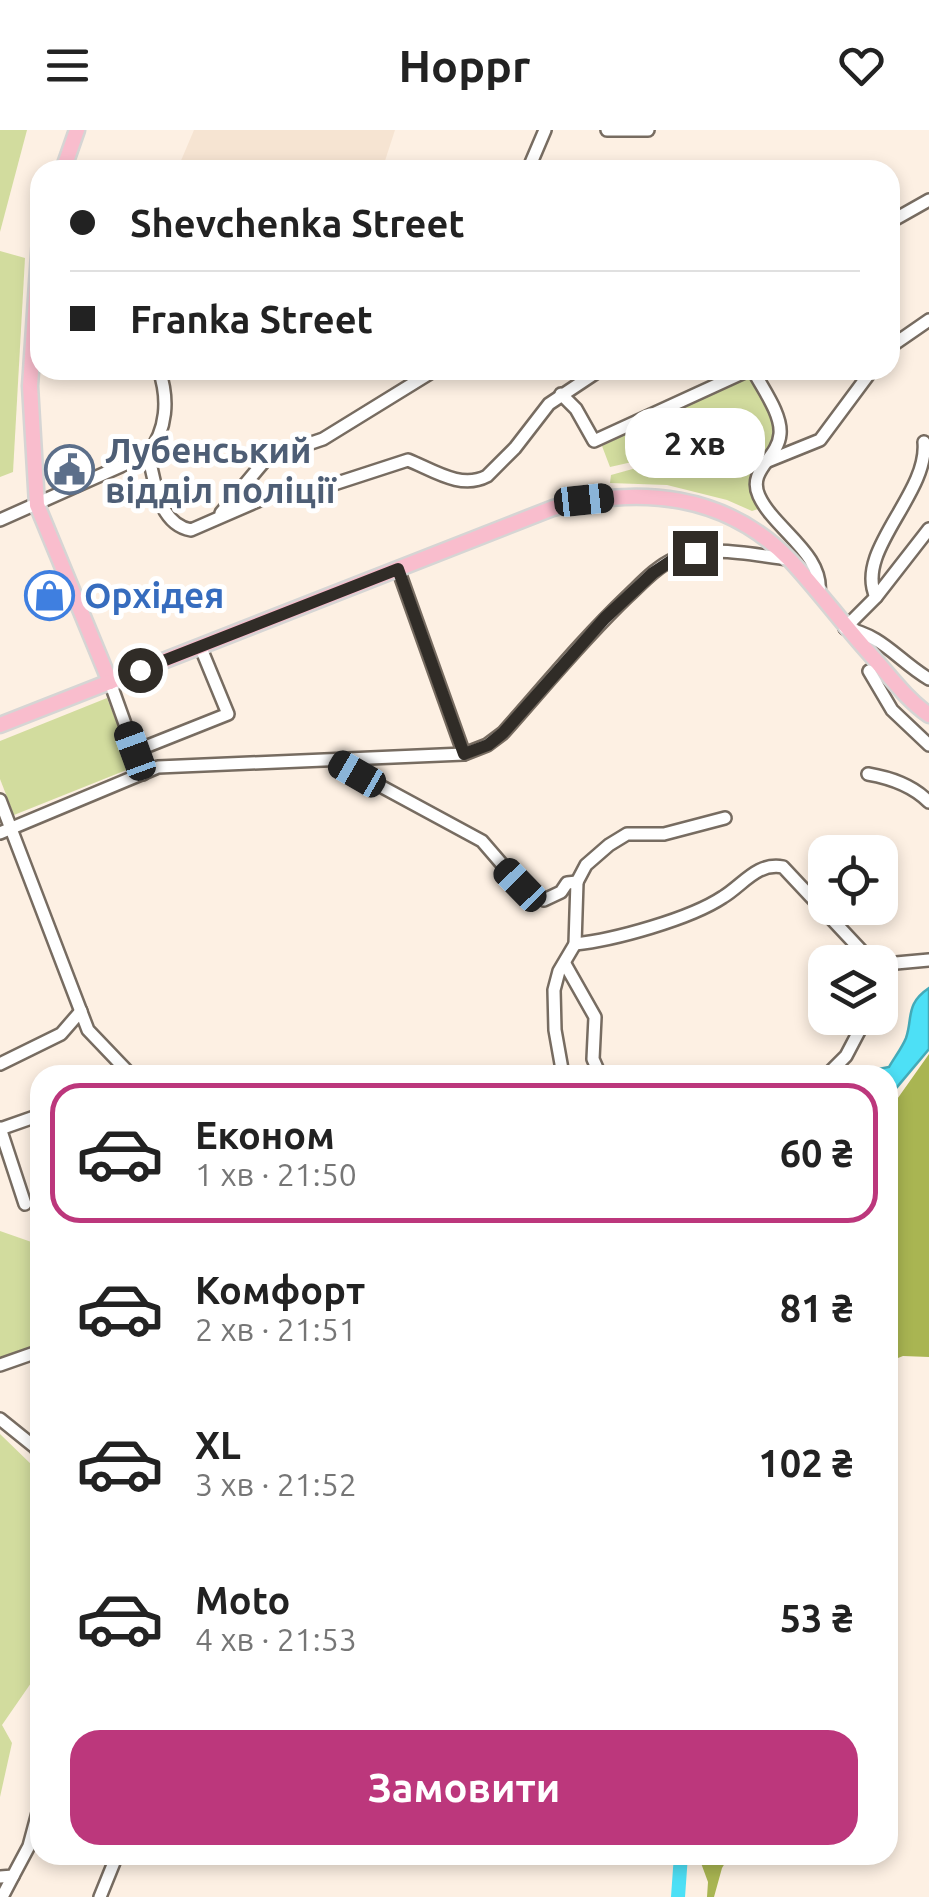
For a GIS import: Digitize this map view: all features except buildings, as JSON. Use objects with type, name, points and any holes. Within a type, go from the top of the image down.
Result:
[{"type":"main road","points":[[66,160],[73,131]]},
{"type":"main road","points":[[30,380],[36,505],[110,682]]},
{"type":"main road","points":[[0,725],[553,508],[627,496],[687,500],[722,511],[762,535],[788,558],[844,628],[913,703],[929,715]]},
{"type":"street","points":[[532,160],[544,130]]},
{"type":"street","points":[[607,130],[648,130]]},
{"type":"street","points":[[900,216],[929,200]]},
{"type":"street","points":[[900,340],[929,320]]},
{"type":"street","points":[[0,520],[148,454],[158,442],[166,402],[161,380]]},
{"type":"street","points":[[218,516],[267,458],[324,439],[404,380]]},
{"type":"street","points":[[148,454],[162,506],[174,523],[186,530],[196,530],[218,516],[282,490],[326,487],[408,460],[458,481],[480,480],[515,448],[560,394],[583,380]]},
{"type":"street","points":[[560,394],[576,409],[594,441],[729,380]]},
{"type":"street","points":[[756,380],[780,423],[777,447],[756,477],[760,498],[804,552],[820,580],[819,593]]},
{"type":"street","points":[[768,461],[820,440],[865,380]]},
{"type":"street","points":[[876,598],[871,578],[877,554],[903,512],[924,460],[924,442]]},
{"type":"street","points":[[844,628],[876,598],[929,529]]},
{"type":"street","points":[[6,831],[158,767],[464,754],[488,745],[503,733],[605,618],[653,573],[674,559],[695,553],[724,552],[788,558]]},
{"type":"street","points":[[398,569],[464,754]]},
{"type":"street","points":[[844,628],[875,636],[910,668],[929,679]]},
{"type":"street","points":[[135,751],[228,714],[200,646]]},
{"type":"street","points":[[869,671],[892,710],[929,744]]},
{"type":"street","points":[[110,682],[143,774]]},
{"type":"street","points":[[334,761],[482,842],[532,894],[544,900],[561,892],[568,883],[577,882]]},
{"type":"street","points":[[868,774],[899,782],[920,792],[929,802]]},
{"type":"street","points":[[0,800],[6,831],[88,1030],[121,1065]]},
{"type":"street","points":[[560,1065],[554,990],[575,944],[577,882],[586,865],[627,834],[664,834],[725,818]]},
{"type":"street","points":[[575,944],[630,933],[710,904],[762,868],[776,865],[783,867],[856,945]]},
{"type":"street","points":[[898,963],[929,960]]},
{"type":"street","points":[[565,964],[595,1017],[596,1065]]},
{"type":"street","points":[[0,1064],[61,1034],[81,1012]]},
{"type":"street","points":[[837,1065],[857,1035]]},
{"type":"street","points":[[25,1204],[0,1129],[30,1118]]},
{"type":"street","points":[[0,1366],[30,1355]]},
{"type":"street","points":[[0,1419],[30,1443]]},
{"type":"street","points":[[2,1897],[6,1877],[30,1842]]},
{"type":"street","points":[[100,1897],[113,1865]]},
{"type":"shaded area","points":[[194,130],[395,130],[385,160],[181,160]]},
{"type":"green space","points":[[0,130],[27,130],[0,232]]},
{"type":"green space","points":[[0,251],[25,258],[13,472],[0,477]]},
{"type":"green space","points":[[752,380],[771,410],[777,429],[751,478],[758,509],[752,511],[727,500],[667,485],[610,483],[611,475],[665,460],[663,455],[610,467],[602,446],[734,381]]},
{"type":"green space","points":[[107,698],[134,767],[14,815],[0,779],[0,741]]},
{"type":"green space","points":[[929,1054],[929,1357],[898,1358],[898,1098]]},
{"type":"green space","points":[[0,1231],[30,1242],[30,1348],[0,1357]]},
{"type":"green space","points":[[0,1434],[30,1463],[30,1684],[2,1725],[12,1743],[0,1797]]},
{"type":"green space","points":[[702,1865],[724,1865],[714,1897],[707,1897],[708,1882]]},
{"type":"water","points":[[929,988],[929,1049],[898,1086],[898,1065],[890,1065],[906,1038],[913,1006]]},
{"type":"waterway","points":[[678,1897],[680,1865]]},
{"type":"place","name":"Лубенський відділ поліції","points":[[70,470]]},
{"type":"place","name":"Орхідея","points":[[49,595]]},
{"type":"route","points":[[140,670],[398,569],[464,754],[488,745],[503,733],[605,618],[653,573],[674,559],[695,553]]}]
